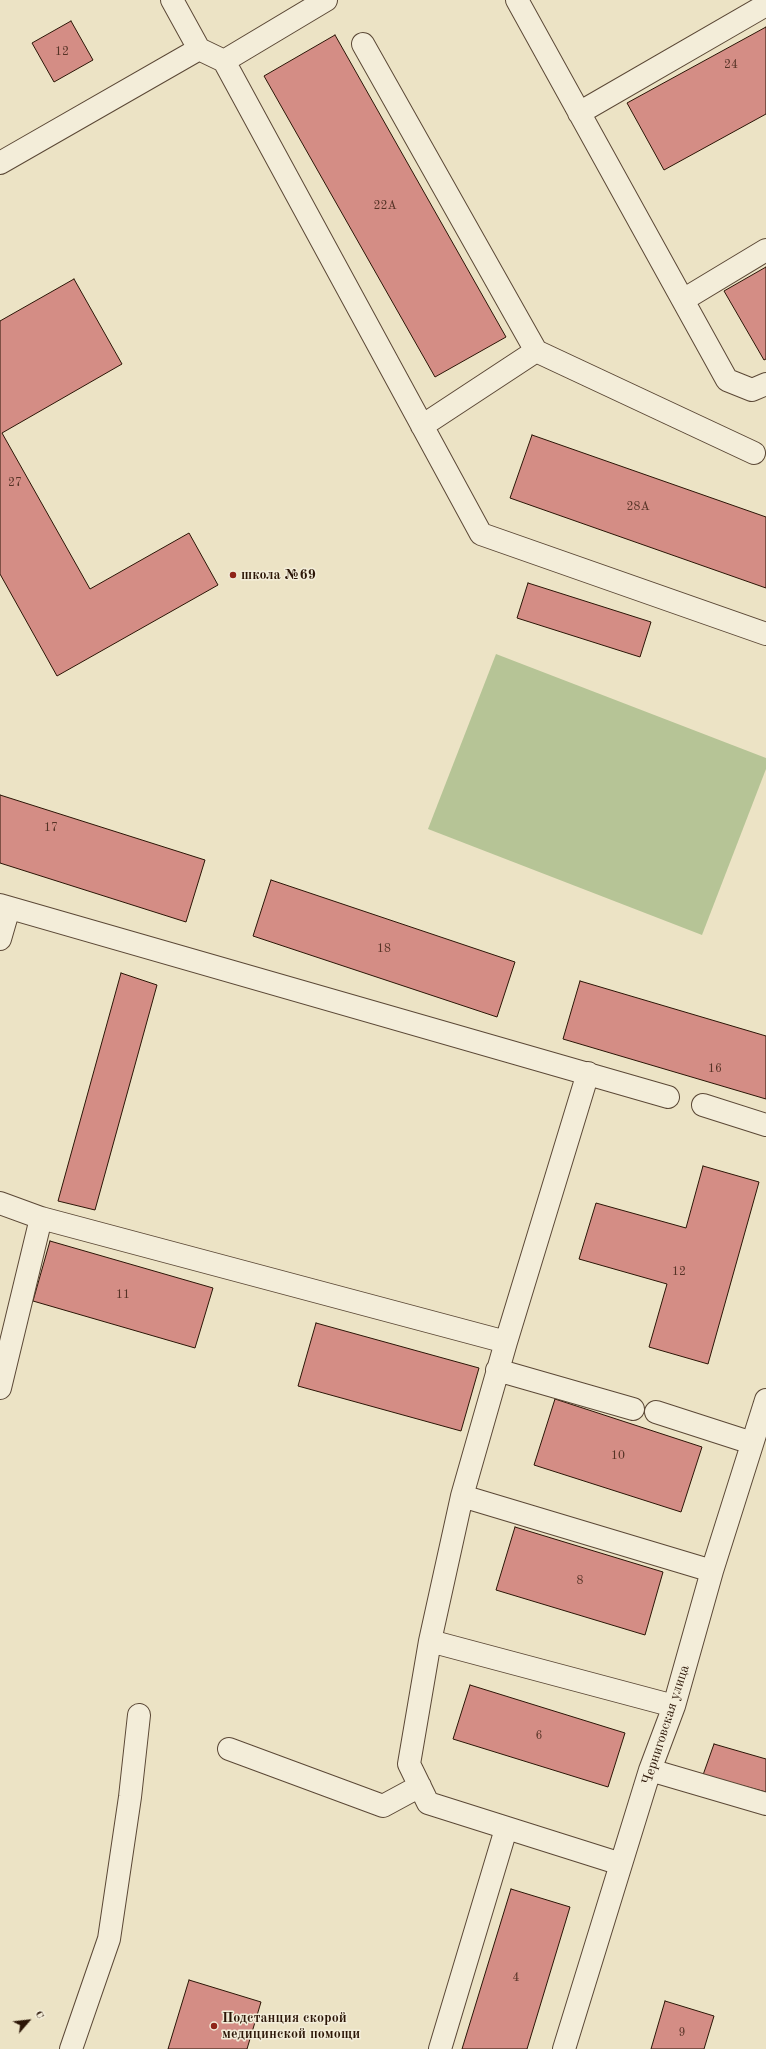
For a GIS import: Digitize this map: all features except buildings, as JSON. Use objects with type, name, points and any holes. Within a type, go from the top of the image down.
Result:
[{"type":"street","points":[[172,0],[199,49],[224,61],[481,534],[766,634]]},
{"type":"street","points":[[224,61],[326,0]]},
{"type":"street","points":[[517,0],[727,380],[752,390],[766,384]]},
{"type":"street","points":[[579,113],[766,5]]},
{"type":"street","points":[[363,44],[536,350],[754,453]]},
{"type":"street","points":[[0,163],[199,49]]},
{"type":"street","points":[[683,300],[766,250]]},
{"type":"street","points":[[422,426],[536,350]]},
{"type":"street","points":[[0,939],[4,907],[668,1097]]},
{"type":"street","points":[[588,1073],[497,1370],[462,1496],[430,1642],[409,1764],[428,1803],[506,1829],[621,1864]]},
{"type":"street","points":[[703,1105],[766,1125]]},
{"type":"street","points":[[0,1203],[41,1218],[506,1342]]},
{"type":"street","points":[[0,1388],[41,1218]]},
{"type":"street","points":[[497,1370],[633,1409]]},
{"type":"street","name":"Черниговская улица","points":[[564,2049],[650,1770],[674,1706],[712,1572],[766,1400]]},
{"type":"street","points":[[656,1412],[752,1443]]},
{"type":"street","points":[[462,1496],[712,1572]]},
{"type":"street","points":[[430,1642],[674,1706]]},
{"type":"street","points":[[71,2049],[109,1939],[130,1797],[139,1715]]},
{"type":"street","points":[[229,1749],[383,1806],[420,1786]]},
{"type":"street","points":[[650,1770],[766,1804]]},
{"type":"street","points":[[440,2049],[506,1829]]},
{"type":"green space","points":[[496,654],[766,758],[766,769],[702,935],[428,829]]},
{"type":"place","name":"школа №69","points":[[233,575]]},
{"type":"place","name":"Подстанция скорой медицинской помощи","points":[[214,2026]]}]
